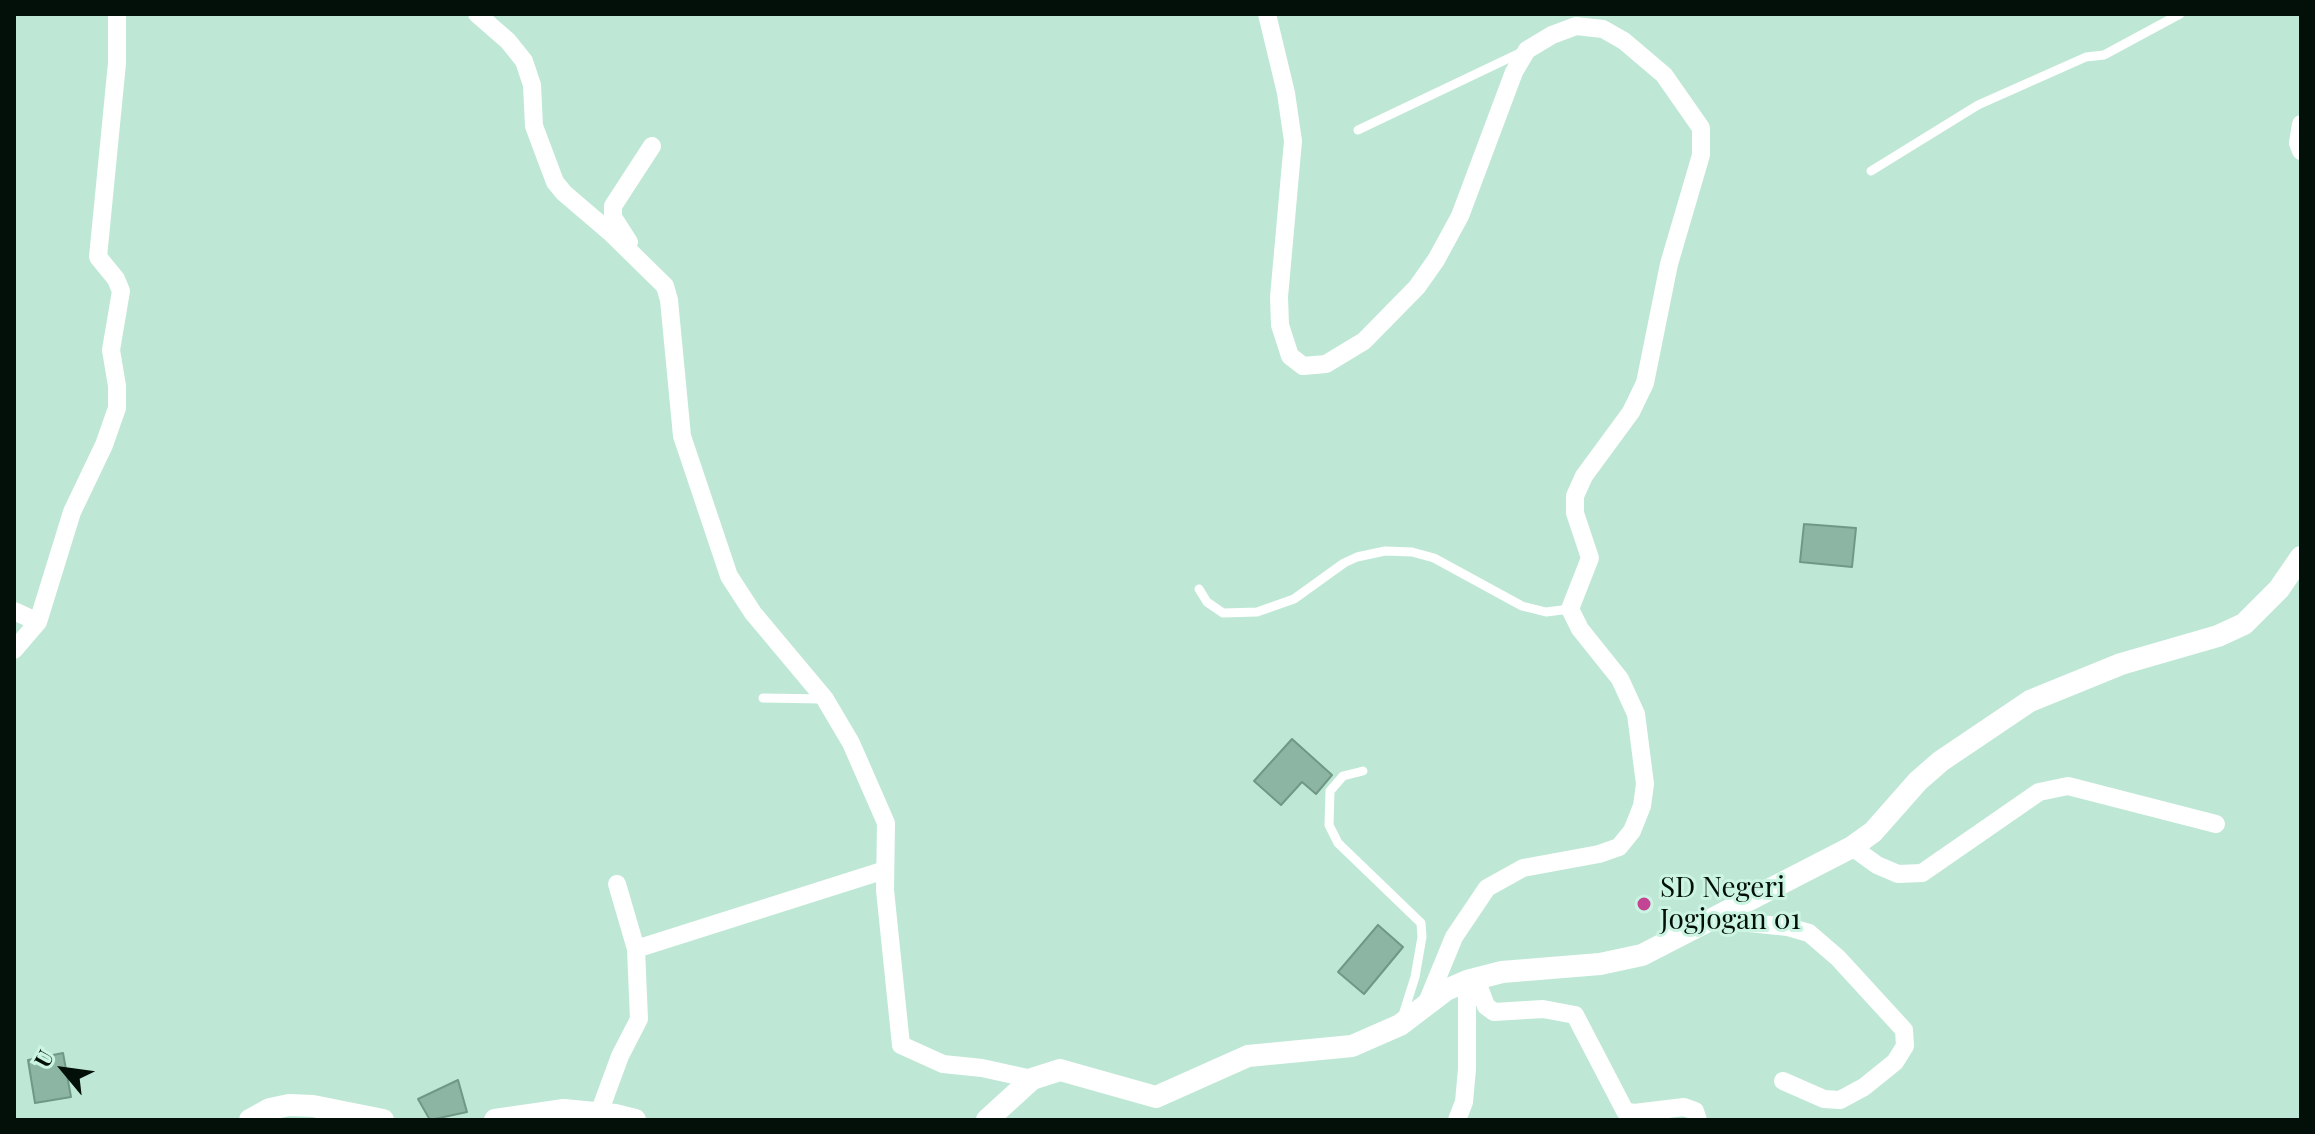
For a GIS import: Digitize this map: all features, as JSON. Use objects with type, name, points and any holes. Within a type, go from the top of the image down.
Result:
[{"type":"street","points":[[14,650],[38,622],[72,512],[104,445],[117,408],[111,350],[121,291],[116,279],[98,257],[117,63],[117,14]]},
{"type":"street","points":[[477,14],[508,41],[524,61],[532,85],[534,126],[555,182],[665,286],[682,436],[729,576],[753,613],[825,699],[851,743],[886,823],[885,870],[901,1045],[943,1064],[982,1068],[1032,1079]]},
{"type":"street","points":[[1267,14],[1286,93],[1293,141],[1279,284],[1280,325],[1290,356],[1303,366],[1326,364],[1364,341],[1398,309],[1436,260],[1460,216],[1514,72],[1527,50],[1552,35],[1576,26],[1603,29],[1624,41],[1664,75],[1701,128],[1701,155],[1669,264],[1642,391],[1631,412],[1576,488],[1575,513],[1590,558],[1570,609],[1576,623],[1620,679],[1636,714],[1645,784],[1635,826],[1623,844],[1609,851],[1523,868],[1487,888],[1454,937],[1426,1005]]},
{"type":"street","points":[[2301,124],[2298,143],[2301,151]]},
{"type":"street","points":[[631,252],[628,239],[613,217],[613,206],[652,146]]},
{"type":"street","points":[[987,1120],[1032,1079],[1060,1070],[1156,1097],[1248,1056],[1346,1048],[1400,1025],[1446,990],[1471,980],[1502,972],[1566,968],[1642,955],[1852,847],[1873,832],[1924,775],[1971,738],[2020,707],[2121,664],[2218,636],[2244,624],[2279,589],[2301,557]]},
{"type":"street","points":[[14,611],[38,622]]},
{"type":"street","points":[[1852,847],[1877,865],[1898,874],[1922,873],[2039,792],[2068,786],[2216,824]]},
{"type":"street","points":[[636,949],[885,870]]},
{"type":"street","points":[[495,1120],[564,1110],[617,1117],[620,1056],[639,1019],[636,949],[617,884]]},
{"type":"street","points":[[1710,919],[1788,927],[1809,933],[1838,958],[1904,1030],[1905,1046],[1895,1062],[1864,1087],[1840,1100],[1824,1099],[1783,1081]]},
{"type":"street","points":[[1457,1120],[1464,1102],[1471,980]]},
{"type":"street","points":[[1471,980],[1486,1006],[1494,1012],[1543,1009],[1575,1015],[1625,1111],[1637,1113],[1684,1107],[1695,1111],[1698,1120]]},
{"type":"street","points":[[250,1120],[270,1109],[289,1105],[313,1106],[383,1120]]},
{"type":"lane","points":[[1871,171],[1978,105],[2086,57],[2104,55],[2180,14]]},
{"type":"lane","points":[[1358,130],[1527,50]]},
{"type":"lane","points":[[1199,589],[1207,602],[1223,613],[1257,612],[1294,599],[1357,557],[1385,551],[1412,552],[1434,558],[1522,606],[1546,612],[1570,609]]},
{"type":"lane","points":[[763,698],[825,699]]},
{"type":"lane","points":[[1363,771],[1348,773],[1334,784],[1328,796],[1328,817],[1338,843],[1423,926],[1415,977],[1400,1025]]},
{"type":"building","points":[[1804,524],[1856,528],[1852,567],[1800,562]]},
{"type":"building","points":[[1292,739],[1332,775],[1316,794],[1302,782],[1281,805],[1254,781]]},
{"type":"building","points":[[1378,925],[1403,947],[1364,994],[1338,972]]},
{"type":"building","points":[[63,1053],[71,1097],[35,1103],[28,1060]]},
{"type":"building","points":[[458,1080],[467,1112],[430,1120],[418,1099]]},
{"type":"place","name":"SD Negeri Jogjogan 01","points":[[1644,904]]}]
